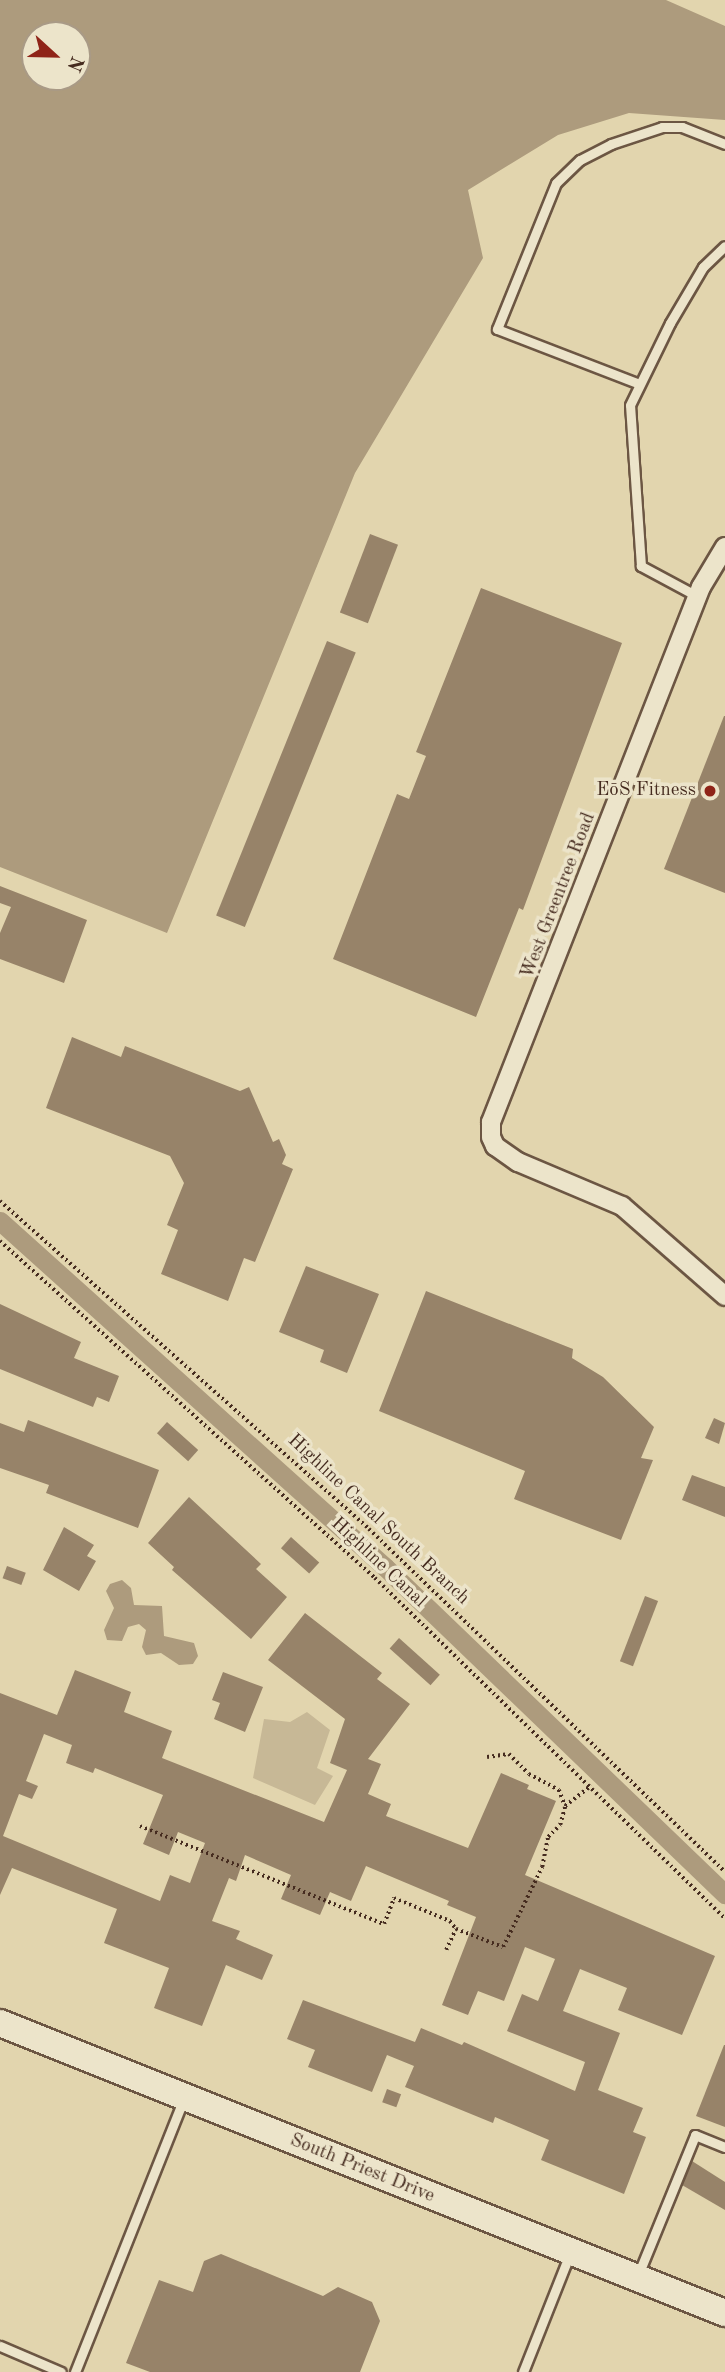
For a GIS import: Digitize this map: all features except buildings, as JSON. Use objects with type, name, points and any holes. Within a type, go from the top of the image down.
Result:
[{"type":"main road","name":"South Priest Drive","points":[[2,2029],[184,2098],[725,2313]]},
{"type":"street","name":"West Greentree Road","points":[[725,547],[710,566],[697,596],[491,1122],[495,1146],[517,1162],[622,1206],[725,1296]]},
{"type":"lane","points":[[637,383],[498,329],[556,183],[580,160],[611,144],[662,127],[682,127],[725,144]]},
{"type":"lane","points":[[697,596],[641,566],[632,472],[631,405],[637,383],[703,267],[725,246]]},
{"type":"lane","points":[[75,2372],[184,2098]]},
{"type":"lane","points":[[636,2278],[695,2135],[725,2147]]},
{"type":"lane","points":[[523,2372],[570,2252]]},
{"type":"lane","points":[[0,2346],[61,2372]]},
{"type":"path","name":"Highline Canal South Branch","points":[[0,1201],[369,1529],[725,1872]]},
{"type":"path","name":"Highline Canal","points":[[0,1241],[375,1578],[725,1918]]},
{"type":"path","points":[[140,1826],[384,1924],[394,1898],[450,1921],[456,1929],[503,1947],[542,1867],[548,1837],[560,1825],[565,1806],[559,1790],[529,1774],[509,1754],[487,1757]]},
{"type":"path","points":[[565,1806],[591,1786]]},
{"type":"path","points":[[446,1950],[456,1929]]},
{"type":"shaded area","points":[[0,0],[666,0],[725,26],[725,120],[629,113],[558,135],[468,190],[483,258],[355,473],[167,933],[0,867]]},
{"type":"shaded area","points":[[122,1580],[131,1588],[134,1605],[162,1606],[164,1636],[194,1643],[198,1656],[193,1664],[179,1665],[161,1653],[146,1655],[142,1647],[146,1630],[139,1624],[128,1627],[122,1641],[107,1640],[104,1630],[114,1608],[106,1591],[110,1584]]},
{"type":"shaded area","points":[[307,1712],[330,1730],[317,1768],[333,1776],[315,1805],[253,1778],[264,1719],[290,1722]]},
{"type":"waterway","points":[[0,1221],[385,1567],[725,1894]]},
{"type":"place","name":"EōS Fitness","points":[[710,791]]}]
